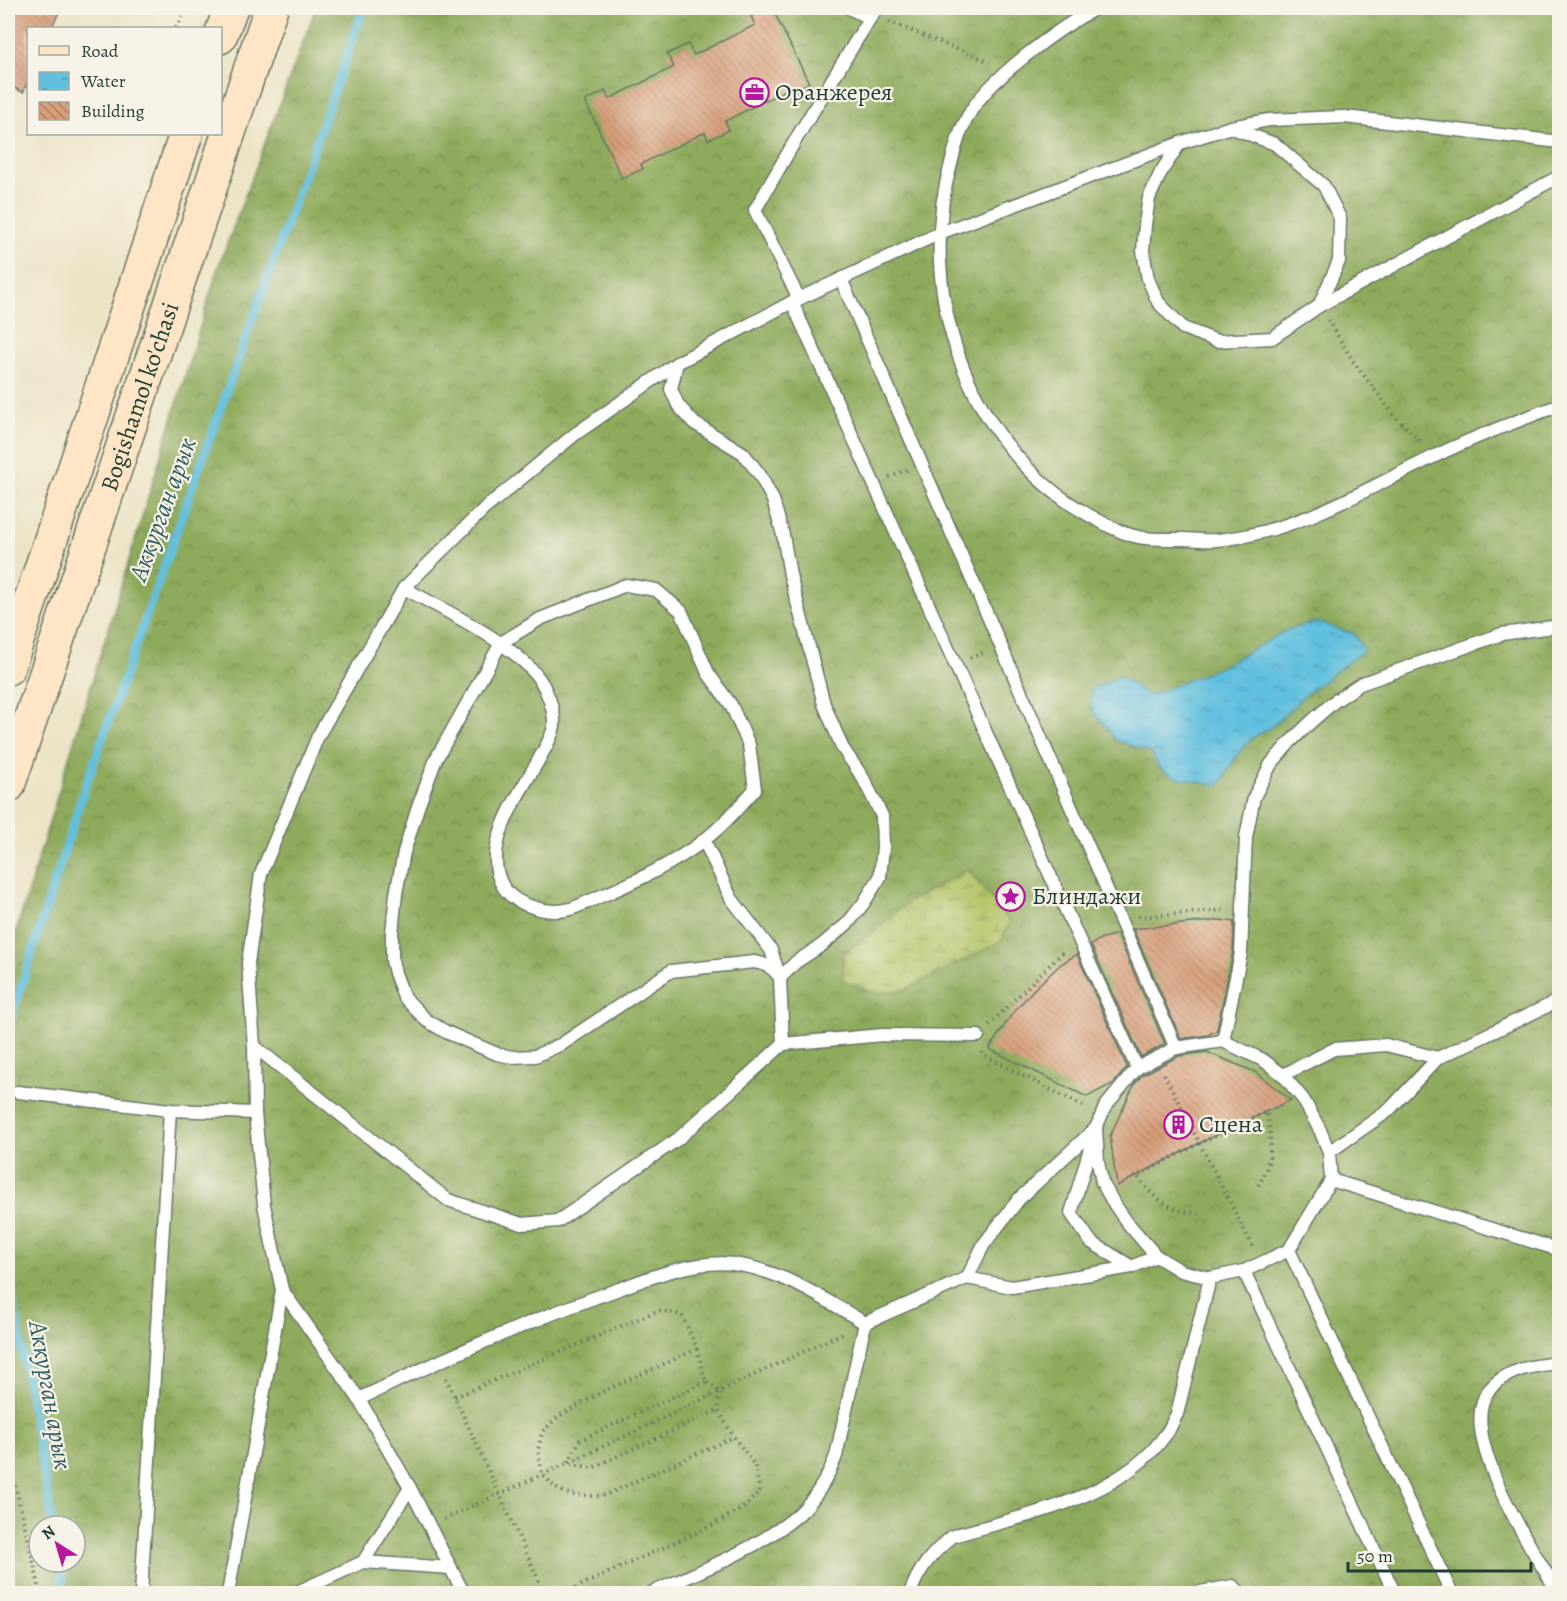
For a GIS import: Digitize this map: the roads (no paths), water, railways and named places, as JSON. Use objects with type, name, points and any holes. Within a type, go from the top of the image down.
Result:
[{"type":"main road","points":[[222,32],[231,8]]},
{"type":"main road","name":"Bogishamol ko'chasi","points":[[8,786],[271,8]]},
{"type":"main road","name":"Bogishamol ko'chasi","points":[[8,668],[186,135]]},
{"type":"main road","points":[[119,334],[128,328],[140,326],[150,334],[156,345]]},
{"type":"lane","points":[[849,8],[874,13],[798,134],[755,210],[874,483],[1137,1068]]},
{"type":"lane","points":[[1097,8],[1044,41],[978,99],[958,137],[942,205],[940,276],[946,313],[968,381],[982,408],[999,433],[1043,484],[1065,502],[1112,528],[1139,537],[1217,540],[1267,531],[1342,503],[1435,456],[1510,423],[1560,405]]},
{"type":"lane","points":[[228,1593],[282,1290],[264,1205],[255,1113],[254,1046],[248,963],[261,874],[318,736],[404,588],[484,509],[573,435],[677,363],[796,300],[940,233],[1179,143],[1231,127],[1269,120],[1345,117],[1560,142]]},
{"type":"lane","points":[[1231,127],[1275,144],[1324,186],[1340,218],[1340,261],[1319,306]]},
{"type":"lane","points":[[1179,143],[1161,172],[1149,198],[1143,251],[1148,279],[1158,302],[1183,328],[1217,341],[1272,338],[1319,306],[1560,176]]},
{"type":"lane","points":[[841,279],[1176,1048]]},
{"type":"lane","points":[[677,363],[671,389],[678,405],[694,423],[743,453],[760,475],[773,500],[824,704],[842,747],[863,778],[882,816],[883,847],[880,877],[848,923],[822,945],[796,962],[780,978]]},
{"type":"lane","points":[[404,588],[501,643],[534,671],[545,689],[554,724],[550,740],[520,792],[498,837],[495,850],[499,877],[512,897],[532,908],[568,910],[661,868],[704,840],[755,789],[749,745],[730,705],[708,673],[681,611],[656,590],[626,585],[540,619],[501,643],[436,759],[404,852],[396,894],[392,947],[395,973],[404,997],[412,1006],[426,1020],[462,1040],[497,1054],[526,1058],[544,1053],[561,1044],[671,971],[754,962],[766,964],[775,969],[780,978]]},
{"type":"lane","points":[[1223,1041],[1241,953],[1246,837],[1254,797],[1271,764],[1335,700],[1360,684],[1502,634],[1560,626]]},
{"type":"lane","points":[[704,840],[731,898],[771,950],[780,978],[783,1044]]},
{"type":"lane","points":[[1329,1152],[1388,1111],[1438,1058],[1560,1000]]},
{"type":"lane","points":[[254,1046],[448,1200],[522,1224],[558,1221],[678,1139],[783,1044],[883,1035],[978,1036]]},
{"type":"lane","points":[[1096,1128],[1102,1182],[1126,1221],[1155,1256],[1181,1271],[1210,1278],[1244,1271],[1289,1250],[1331,1180],[1329,1152],[1303,1098],[1283,1075],[1263,1060],[1223,1041],[1176,1048],[1137,1068],[1117,1090],[1096,1128],[1071,1213],[1091,1242],[1132,1267]]},
{"type":"lane","points":[[1283,1075],[1334,1049],[1386,1045],[1438,1058]]},
{"type":"lane","points":[[18,1092],[170,1110],[255,1113]]},
{"type":"lane","points":[[141,1593],[170,1110]]},
{"type":"lane","points":[[967,1278],[984,1244],[1019,1199],[1096,1128]]},
{"type":"lane","points":[[1331,1180],[1560,1250]]},
{"type":"lane","points":[[1289,1250],[1452,1593]]},
{"type":"lane","points":[[865,1323],[967,1278],[1012,1287],[1132,1267],[1155,1256]]},
{"type":"lane","points":[[359,1399],[438,1362],[571,1305],[679,1269],[718,1263],[745,1266],[770,1273],[813,1293],[865,1323]]},
{"type":"lane","points":[[1244,1271],[1395,1593]]},
{"type":"lane","points":[[910,1593],[925,1563],[953,1536],[1089,1495],[1124,1475],[1153,1449],[1167,1434],[1177,1414],[1210,1278]]},
{"type":"lane","points":[[282,1290],[359,1399],[410,1488],[464,1593]]},
{"type":"lane","points":[[649,1593],[694,1574],[772,1533],[798,1514],[811,1501],[830,1472],[836,1456],[865,1323]]},
{"type":"lane","points":[[1559,1593],[1502,1495],[1489,1463],[1480,1430],[1480,1411],[1487,1391],[1499,1379],[1518,1370],[1560,1363]]},
{"type":"lane","points":[[363,1562],[410,1488]]},
{"type":"lane","points":[[293,1593],[363,1562],[451,1568]]},
{"type":"lane","points":[[1190,1593],[1233,1586],[1242,1593]]},
{"type":"water","points":[[1317,622],[1354,634],[1364,650],[1306,694],[1274,725],[1251,739],[1236,757],[1219,786],[1175,777],[1159,768],[1152,753],[1115,740],[1092,711],[1091,690],[1120,676],[1149,696],[1223,666],[1287,630]]},
{"type":"waterway","name":"Аккурган арык","points":[[8,1028],[83,793],[364,8]]},
{"type":"waterway","name":"Аккурган арык","points":[[8,1272],[51,1514]]},
{"type":"waterway","name":"Аккурган арык","points":[[62,1574],[65,1594]]},
{"type":"place","name":"Оранжерея","points":[[754,92]]},
{"type":"place","name":"Блиндажи","points":[[1011,896]]},
{"type":"place","name":"Сцена","points":[[1178,1124]]}]
